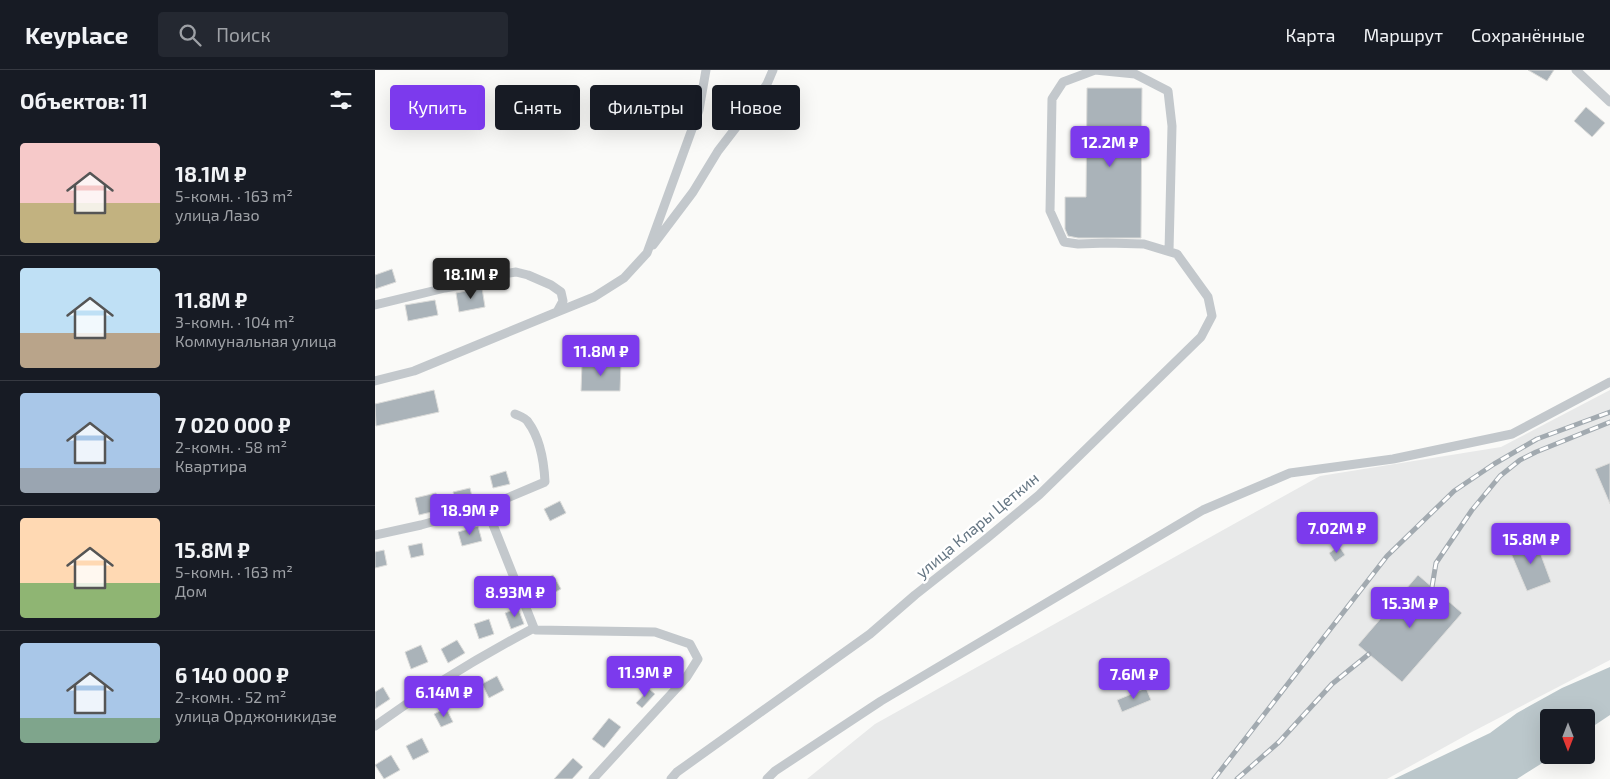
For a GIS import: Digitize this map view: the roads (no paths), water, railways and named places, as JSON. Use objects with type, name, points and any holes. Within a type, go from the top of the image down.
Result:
[{"type":"street","points":[[647,253],[699,110],[706,70]]},
{"type":"street","points":[[375,381],[414,371],[594,297],[624,278],[647,253],[693,192],[718,151],[767,84],[773,70]]},
{"type":"street","name":"улица Клары Цеткин","points":[[671,779],[685,766],[870,634],[915,595],[1039,496],[1201,337],[1212,316],[1208,297],[1177,254],[1144,244],[1107,242],[1078,244],[1064,242],[1050,211],[1052,99],[1063,82],[1095,70],[1131,72],[1168,92],[1172,126],[1169,251]]},
{"type":"street","points":[[1576,70],[1610,102]]},
{"type":"street","points":[[375,305],[487,280],[496,275],[516,272],[551,285],[561,292],[563,302],[557,312]]},
{"type":"street","points":[[767,779],[881,701],[1203,510],[1290,474],[1393,459],[1512,434],[1610,382]]},
{"type":"street","points":[[375,535],[421,525],[486,507],[545,482],[545,469],[536,437],[527,420],[515,414]]},
{"type":"street","points":[[486,507],[536,630],[655,632],[690,644],[698,659],[686,678],[593,779]]},
{"type":"street","points":[[375,726],[487,653],[534,628]]},
{"type":"railway","points":[[1214,779],[1387,556],[1454,491],[1494,464],[1537,439],[1610,412]]},
{"type":"railway","points":[[1432,587],[1436,563],[1472,510],[1500,476],[1520,460],[1536,452],[1610,422]]},
{"type":"railway","points":[[1237,779],[1279,742],[1332,684],[1369,654]]}]
